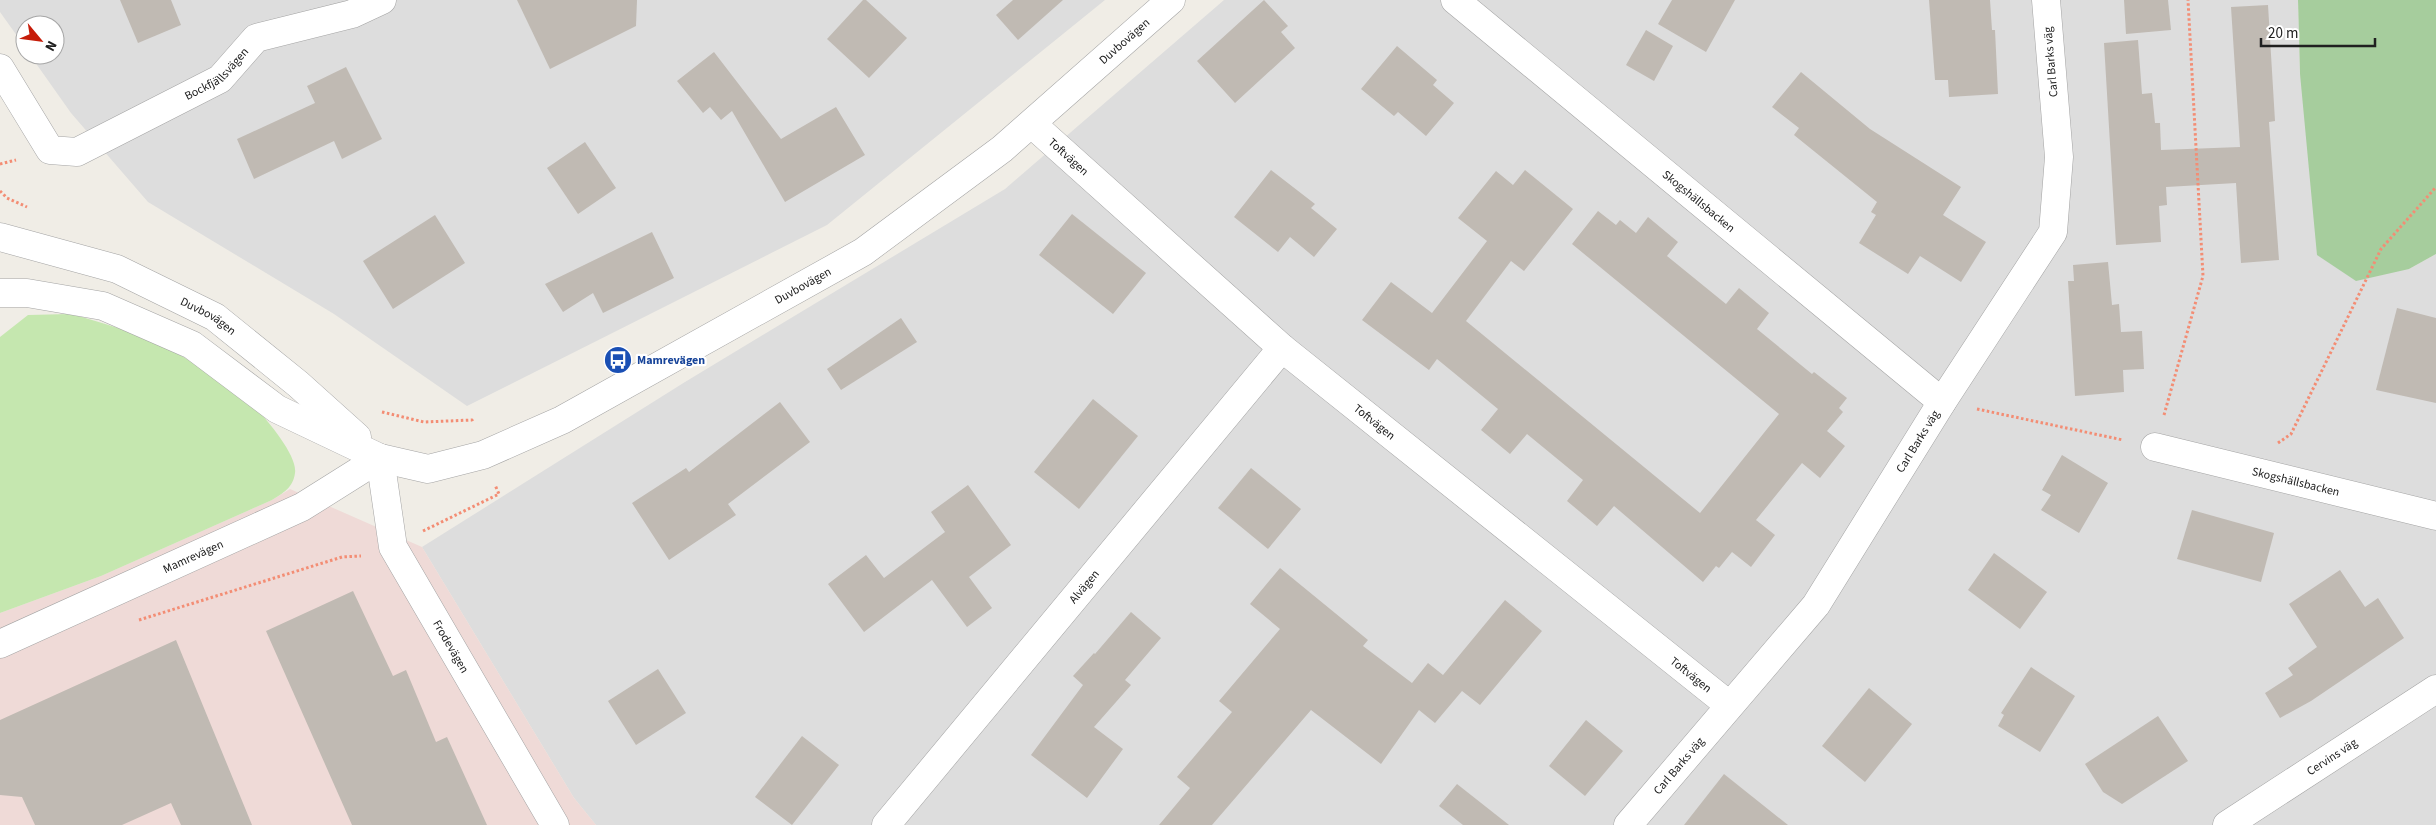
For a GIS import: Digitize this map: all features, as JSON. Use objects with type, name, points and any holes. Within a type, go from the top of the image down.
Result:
[{"type":"street","name":"Bockfjällsvägen","points":[[0,68],[50,150],[77,152],[220,79],[256,38],[352,14],[382,0]]},
{"type":"street","name":"Duvbovägen","points":[[0,293],[26,294],[103,306],[192,346],[277,409],[380,458],[428,469],[483,455],[562,420],[863,252],[1002,149],[1171,0]]},
{"type":"street","name":"Skogshällsbacken","points":[[1455,0],[1942,402]]},
{"type":"street","name":"Carl Barks väg","points":[[1628,825],[1728,705],[1816,604],[1942,402],[2053,232],[2059,157],[2046,0]]},
{"type":"street","name":"Toftvägen","points":[[1032,124],[1282,348],[1728,705]]},
{"type":"street","name":"Duvbovägen","points":[[0,237],[117,269],[215,317],[298,384],[380,458]]},
{"type":"street","name":"Alvägen","points":[[886,825],[1282,348]]},
{"type":"street","name":"Skogshällsbacken","points":[[2155,447],[2436,516]]},
{"type":"street","name":"Mamrevägen","points":[[0,644],[302,507],[380,458]]},
{"type":"street","name":"Frodevägen","points":[[380,458],[393,547],[554,825]]},
{"type":"street","name":"Cervins väg","points":[[2227,825],[2436,689]]},
{"type":"path","points":[[1942,402],[2155,447],[2202,276],[2188,0]]},
{"type":"path","points":[[2271,447],[2290,434],[2381,249],[2436,187]]},
{"type":"path","points":[[136,622],[342,557],[374,556],[499,494]]},
{"type":"shaded area","points":[[0,0],[1105,0],[827,225],[467,406],[334,314],[148,202],[71,113],[37,65],[65,65],[65,15],[15,15],[15,33],[0,12]]},
{"type":"shaded area","points":[[1224,0],[2298,0],[2300,74],[2409,269],[2436,254],[2436,825],[596,825],[574,798],[422,547],[685,382],[1005,189]]},
{"type":"shaded area","points":[[290,489],[422,547],[574,798],[596,825],[0,825],[0,613],[101,576],[272,500]]},
{"type":"green space","points":[[2298,0],[2436,0],[2436,254],[2409,269],[2356,281],[2317,255],[2300,74]]},
{"type":"green space","points":[[70,314],[94,320],[163,346],[206,370],[246,399],[285,444],[294,465],[294,478],[287,489],[272,500],[101,576],[0,613],[0,337],[28,315]]},
{"type":"building","points":[[120,0],[171,0],[181,25],[138,43]]},
{"type":"building","points":[[517,0],[637,0],[636,26],[550,69]]},
{"type":"building","points":[[863,0],[866,0],[907,38],[869,78],[827,39]]},
{"type":"building","points":[[1013,0],[1063,0],[1018,40],[996,15]]},
{"type":"building","points":[[1264,0],[1288,26],[1281,32],[1295,48],[1235,103],[1197,61]]},
{"type":"building","points":[[1672,0],[1735,0],[1706,52],[1658,24]]},
{"type":"building","points":[[1929,0],[1990,0],[1992,30],[1995,30],[1998,94],[1949,97],[1948,80],[1935,80]]},
{"type":"building","points":[[2124,0],[2168,0],[2171,30],[2126,34]]},
{"type":"building","points":[[2268,5],[2275,121],[2269,122],[2279,260],[2241,263],[2236,183],[2166,187],[2167,205],[2159,206],[2161,242],[2116,245],[2104,43],[2138,40],[2142,94],[2152,93],[2155,123],[2160,123],[2161,150],[2240,147],[2231,7]]},
{"type":"building","points":[[1646,30],[1673,46],[1654,81],[1626,65]]},
{"type":"building","points":[[1397,46],[1437,80],[1433,85],[1454,103],[1426,136],[1398,112],[1394,116],[1361,89]]},
{"type":"building","points":[[714,52],[781,139],[836,107],[865,155],[785,202],[732,111],[721,120],[710,107],[703,113],[677,81]]},
{"type":"building","points":[[346,67],[382,139],[342,159],[334,141],[254,179],[237,139],[315,103],[307,86]]},
{"type":"building","points":[[1801,72],[1870,129],[1961,187],[1943,215],[1986,242],[1961,282],[1920,256],[1908,274],[1859,243],[1876,215],[1871,212],[1877,202],[1794,135],[1799,128],[1772,107]]},
{"type":"building","points":[[585,142],[616,188],[578,214],[547,168]]},
{"type":"building","points":[[1271,170],[1315,204],[1311,208],[1337,229],[1314,257],[1290,237],[1278,252],[1234,217]]},
{"type":"building","points":[[1525,170],[1573,209],[1524,271],[1511,261],[1466,321],[1700,513],[1779,414],[1572,244],[1598,211],[1616,225],[1620,220],[1636,233],[1648,217],[1678,242],[1667,256],[1726,304],[1739,288],[1769,313],[1757,329],[1812,374],[1814,372],[1847,398],[1839,408],[1843,412],[1827,431],[1845,446],[1820,478],[1802,463],[1756,520],[1775,535],[1751,567],[1732,552],[1719,568],[1716,566],[1703,582],[1614,506],[1597,526],[1567,501],[1583,480],[1527,434],[1510,454],[1481,430],[1498,409],[1437,359],[1429,370],[1362,320],[1391,282],[1432,313],[1487,241],[1458,218],[1496,171],[1513,185]]},
{"type":"building","points":[[1072,214],[1146,273],[1113,314],[1039,255]]},
{"type":"building","points":[[435,215],[465,263],[393,309],[363,261]]},
{"type":"building","points":[[652,232],[674,278],[603,313],[593,293],[563,312],[545,284]]},
{"type":"building","points":[[2108,262],[2112,305],[2119,304],[2121,332],[2142,331],[2144,369],[2123,370],[2124,392],[2075,396],[2068,281],[2074,281],[2073,265]]},
{"type":"building","points":[[2397,308],[2436,318],[2436,403],[2376,390]]},
{"type":"building","points":[[901,318],[917,342],[841,390],[827,369]]},
{"type":"building","points":[[1093,399],[1138,436],[1079,509],[1034,472]]},
{"type":"building","points":[[780,402],[810,442],[728,504],[736,515],[669,560],[632,503],[686,468],[689,472]]},
{"type":"building","points":[[2062,455],[2108,483],[2079,533],[2041,510],[2051,495],[2042,490]]},
{"type":"building","points":[[1251,468],[1301,509],[1268,549],[1218,508]]},
{"type":"building","points":[[968,485],[1011,545],[969,577],[992,608],[967,627],[932,580],[864,632],[828,584],[866,555],[884,578],[945,532],[931,512]]},
{"type":"building","points":[[2192,510],[2274,533],[2261,582],[2177,559]]},
{"type":"building","points":[[1994,553],[2047,592],[2020,629],[1968,590]]},
{"type":"building","points":[[1280,568],[1368,640],[1363,646],[1412,683],[1428,663],[1443,675],[1505,600],[1542,631],[1480,705],[1462,691],[1435,723],[1419,710],[1381,764],[1311,710],[1212,825],[1159,825],[1190,788],[1177,777],[1232,712],[1219,701],[1280,629],[1250,604]]},
{"type":"building","points":[[2340,570],[2365,607],[2378,598],[2404,638],[2311,701],[2280,718],[2265,693],[2293,675],[2288,668],[2317,647],[2289,604]]},
{"type":"building","points":[[353,591],[393,676],[406,670],[436,742],[447,737],[487,825],[352,825],[266,631]]},
{"type":"building","points":[[1131,612],[1161,638],[1125,680],[1131,685],[1094,727],[1123,749],[1087,798],[1031,755],[1083,685],[1073,676],[1095,654]]},
{"type":"building","points":[[176,640],[252,825],[181,825],[171,803],[122,825],[35,825],[22,797],[0,795],[0,720]]},
{"type":"building","points":[[2031,667],[2075,696],[2040,752],[1998,726],[2004,715],[2001,713]]},
{"type":"building","points":[[658,669],[686,713],[636,745],[608,701]]},
{"type":"building","points":[[1869,688],[1912,724],[1865,782],[1822,746]]},
{"type":"building","points":[[2158,716],[2188,761],[2122,804],[2103,792],[2085,764]]},
{"type":"building","points":[[1586,720],[1623,751],[1585,796],[1549,766]]},
{"type":"building","points":[[802,736],[839,765],[792,825],[755,797]]},
{"type":"building","points":[[1724,774],[1788,825],[1684,825]]},
{"type":"building","points":[[1457,784],[1509,825],[1463,825],[1439,806]]},
{"type":"place","name":"Mamrevägen","points":[[618,360]]}]
